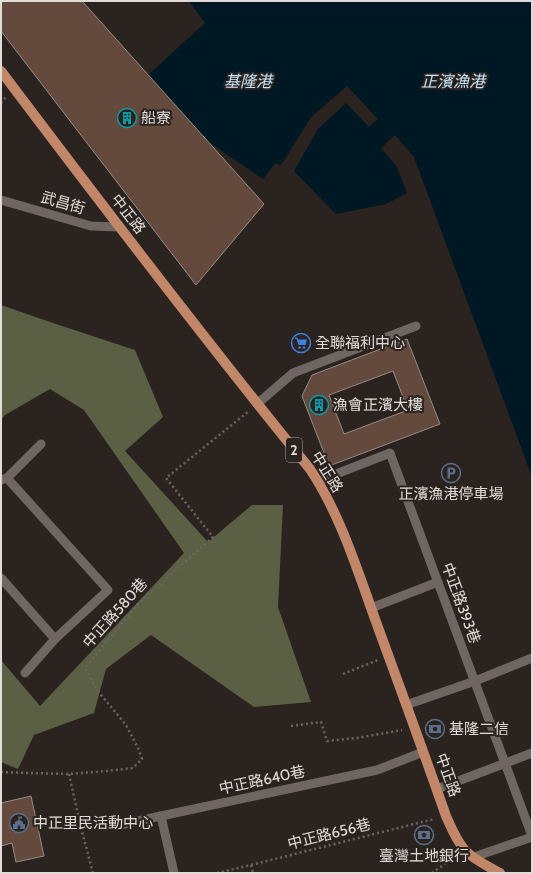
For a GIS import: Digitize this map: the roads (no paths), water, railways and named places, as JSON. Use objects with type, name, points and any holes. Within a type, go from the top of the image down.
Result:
[{"type":"main road","name":"中正路","points":[[1,71],[119,227],[318,481],[341,528],[446,816],[457,839],[464,849],[500,873]]},
{"type":"lane","name":"武昌街","points":[[1,200],[91,226],[119,227]]},
{"type":"lane","points":[[257,404],[294,373],[416,326]]},
{"type":"lane","points":[[4,479],[41,444]]},
{"type":"lane","name":"中正路393巷","points":[[318,481],[390,453],[532,836]]},
{"type":"lane","name":"中正路580巷","points":[[4,479],[108,590],[55,640],[25,672]]},
{"type":"lane","points":[[1,578],[55,640]]},
{"type":"lane","points":[[371,608],[438,582]]},
{"type":"lane","points":[[406,705],[475,682],[532,658]]},
{"type":"lane","name":"中正路640巷","points":[[120,824],[377,770],[423,752]]},
{"type":"lane","points":[[437,789],[532,753]]},
{"type":"lane","points":[[161,816],[174,873]]},
{"type":"lane","points":[[474,857],[532,836]]},
{"type":"water","name":"正濱漁港","points":[[189,1],[532,1],[532,477],[414,157],[395,135],[381,148],[397,167],[407,193],[386,204],[336,214],[294,171],[318,129],[346,103],[369,127],[378,119],[347,86],[311,117],[281,165],[275,163],[263,179],[178,121],[148,75],[205,23]]},
{"type":"place","name":"船寮","points":[[127,118]]},
{"type":"place","name":"全聯福利中心","points":[[301,343]]},
{"type":"place","name":"漁會正濱大樓","points":[[319,405]]},
{"type":"place","name":"正濱漁港停車場","points":[[451,473]]},
{"type":"place","name":"基隆二信","points":[[435,729]]},
{"type":"place","name":"中正里民活動中心","points":[[19,823]]},
{"type":"place","name":"臺灣土地銀行","points":[[424,835]]},
{"type":"water label","name":"基隆港","points":[[248,81]]}]
